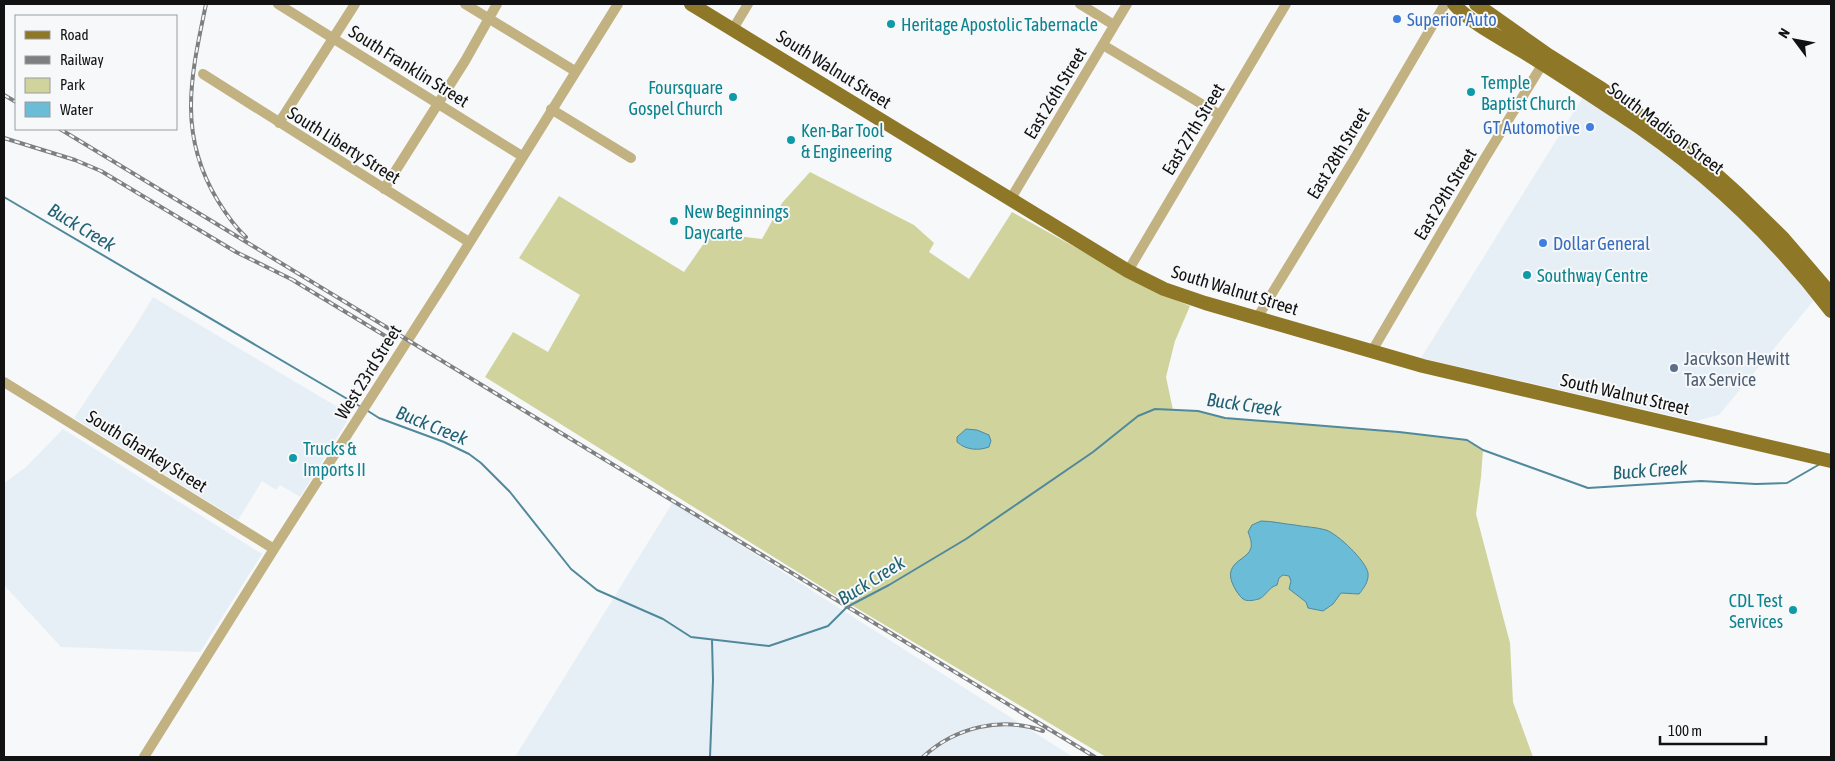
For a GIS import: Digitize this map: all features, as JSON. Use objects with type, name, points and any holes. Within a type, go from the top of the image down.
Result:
[{"type":"main road","name":"South Walnut Street","points":[[691,4],[1010,200],[1128,270],[1182,296],[1423,366],[1827,460]]},
{"type":"main road","name":"South Madison Street","points":[[1454,4],[1476,22],[1602,89],[1688,149],[1783,238],[1831,294]]},
{"type":"main road","name":"South Madison Street","points":[[1476,4],[1545,59],[1639,127],[1726,197],[1762,231],[1831,312]]},
{"type":"street","name":"South Franklin Street","points":[[278,4],[522,156]]},
{"type":"street","points":[[279,123],[355,4]]},
{"type":"street","points":[[465,4],[575,71]]},
{"type":"street","points":[[384,189],[497,4]]},
{"type":"street","name":"West 23rd Street","points":[[144,757],[274,549],[375,393],[618,4]]},
{"type":"street","points":[[733,29],[748,4]]},
{"type":"street","points":[[1080,4],[1114,25]]},
{"type":"street","name":"East 26th Street","points":[[1010,200],[1127,4]]},
{"type":"street","name":"East 27th Street","points":[[1128,270],[1286,4]]},
{"type":"street","name":"East 28th Street","points":[[1257,318],[1353,162],[1445,4]]},
{"type":"street","points":[[1103,45],[1220,115]]},
{"type":"street","name":"East 29th Street","points":[[1372,351],[1470,182],[1545,59]]},
{"type":"street","name":"South Liberty Street","points":[[203,74],[469,242]]},
{"type":"street","points":[[551,109],[631,158]]},
{"type":"street","name":"South Gharkey Street","points":[[4,382],[274,549]]},
{"type":"shaded area","points":[[1583,97],[1646,138],[1688,171],[1748,224],[1815,299],[1719,415],[1696,421],[1421,358]]},
{"type":"shaded area","name":"Trucks & Imports II","points":[[153,297],[351,415],[300,497],[280,485],[276,490],[262,481],[238,520],[74,418]]},
{"type":"shaded area","points":[[63,429],[262,554],[200,652],[61,647],[4,585],[4,483],[26,467]]},
{"type":"shaded area","points":[[673,502],[1073,757],[515,757]]},
{"type":"green space","points":[[810,172],[914,225],[934,243],[929,252],[969,279],[1012,212],[1152,290],[1190,306],[1175,341],[1166,377],[1173,410],[1198,411],[1225,418],[1467,440],[1483,450],[1476,514],[1510,643],[1513,702],[1533,757],[1106,757],[838,597],[485,377],[513,332],[548,352],[580,295],[519,258],[559,196],[684,272],[711,233],[762,239],[782,203]]},
{"type":"water","points":[[966,429],[977,430],[989,435],[991,441],[989,447],[972,449],[964,447],[957,442],[957,437]]},
{"type":"water","points":[[1261,521],[1318,528],[1331,533],[1351,548],[1366,568],[1368,576],[1364,587],[1359,594],[1341,593],[1333,604],[1323,611],[1308,608],[1306,602],[1289,589],[1291,581],[1289,576],[1283,575],[1279,578],[1277,585],[1261,598],[1243,599],[1238,594],[1230,574],[1235,564],[1251,548],[1248,532],[1252,525]]},
{"type":"waterway","name":"Buck Creek","points":[[4,197],[361,407]]},
{"type":"waterway","name":"Buck Creek","points":[[368,411],[379,418],[444,442],[469,454],[481,463],[510,492],[571,569],[597,590],[663,619],[691,637],[769,646],[828,626],[847,607],[889,585],[966,539],[1093,452],[1138,416],[1155,409],[1198,411],[1225,418],[1399,432],[1467,440],[1483,450],[1588,488],[1701,481],[1756,484],[1787,483],[1820,464]]},
{"type":"waterway","points":[[710,757],[713,680],[712,640]]},
{"type":"railway","points":[[206,4],[192,80],[192,128],[205,176],[224,211],[246,237]]},
{"type":"railway","points":[[4,95],[15,101]]},
{"type":"railway","points":[[62,130],[1095,757]]},
{"type":"railway","points":[[4,138],[75,160],[101,171],[236,252],[295,281]]},
{"type":"railway","points":[[291,279],[387,337]]},
{"type":"railway","points":[[923,757],[949,738],[980,727],[1011,725],[1043,731]]},
{"type":"place","name":"Superior Auto","points":[[1397,19]]},
{"type":"place","name":"Heritage Apostolic Tabernacle","points":[[891,24]]},
{"type":"place","name":"Temple Baptist Church","points":[[1471,92]]},
{"type":"place","name":"Foursquare Gospel Church","points":[[733,97]]},
{"type":"place","name":"GT Automotive","points":[[1590,127]]},
{"type":"place","name":"Ken-Bar Tool & Engineering","points":[[791,140]]},
{"type":"place","name":"New Beginnings Daycarte","points":[[674,221]]},
{"type":"place","name":"Dollar General","points":[[1543,243]]},
{"type":"place","name":"Southway Centre","points":[[1527,275]]},
{"type":"place","name":"Jacvkson Hewitt Tax Service","points":[[1674,368]]},
{"type":"place","name":"Trucks & Imports II","points":[[293,458]]},
{"type":"place","name":"CDL Test Services","points":[[1793,610]]}]
